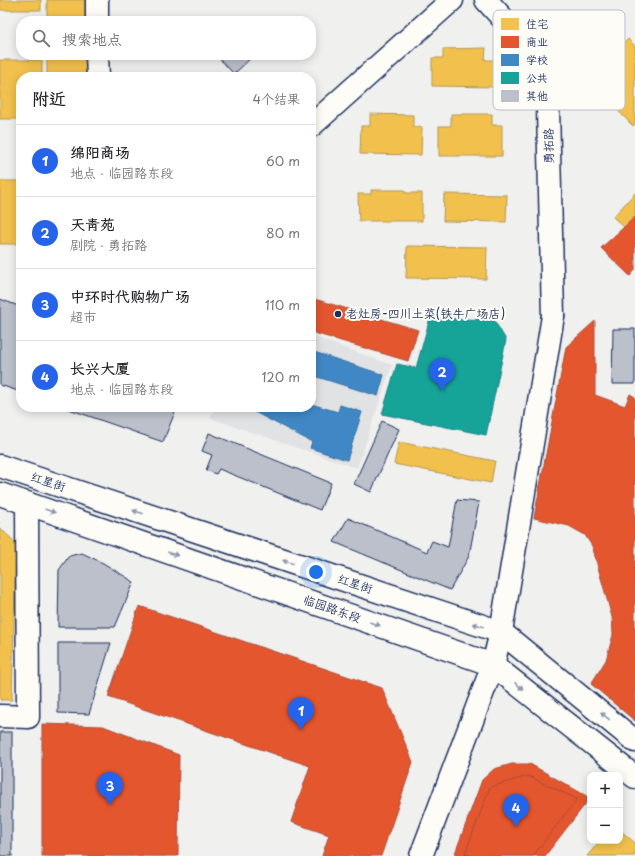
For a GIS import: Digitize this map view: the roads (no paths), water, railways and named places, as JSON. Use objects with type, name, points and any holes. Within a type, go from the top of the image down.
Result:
[{"type":"main road","points":[[316,122],[452,0]]},
{"type":"main road","name":"勇拓路","points":[[486,0],[495,10]]},
{"type":"main road","points":[[97,60],[98,72]]},
{"type":"main road","name":"勇拓路","points":[[422,856],[493,665],[501,632],[553,316],[548,110]]},
{"type":"main road","name":"红星街","points":[[0,466],[501,632],[635,741]]},
{"type":"main road","name":"临园路东段","points":[[0,494],[493,665],[635,777]]},
{"type":"main road","points":[[0,716],[28,717],[27,503]]},
{"type":"place","name":"老灶房-四川土菜(铁牛广场店)","points":[[338,314]]},
{"type":"place","name":"天青苑","points":[[442,391]]},
{"type":"place","name":"绵阳商场","points":[[301,730]]},
{"type":"place","name":"中环时代购物广场","points":[[110,805]]},
{"type":"place","name":"长兴大厦","points":[[516,827]]}]
